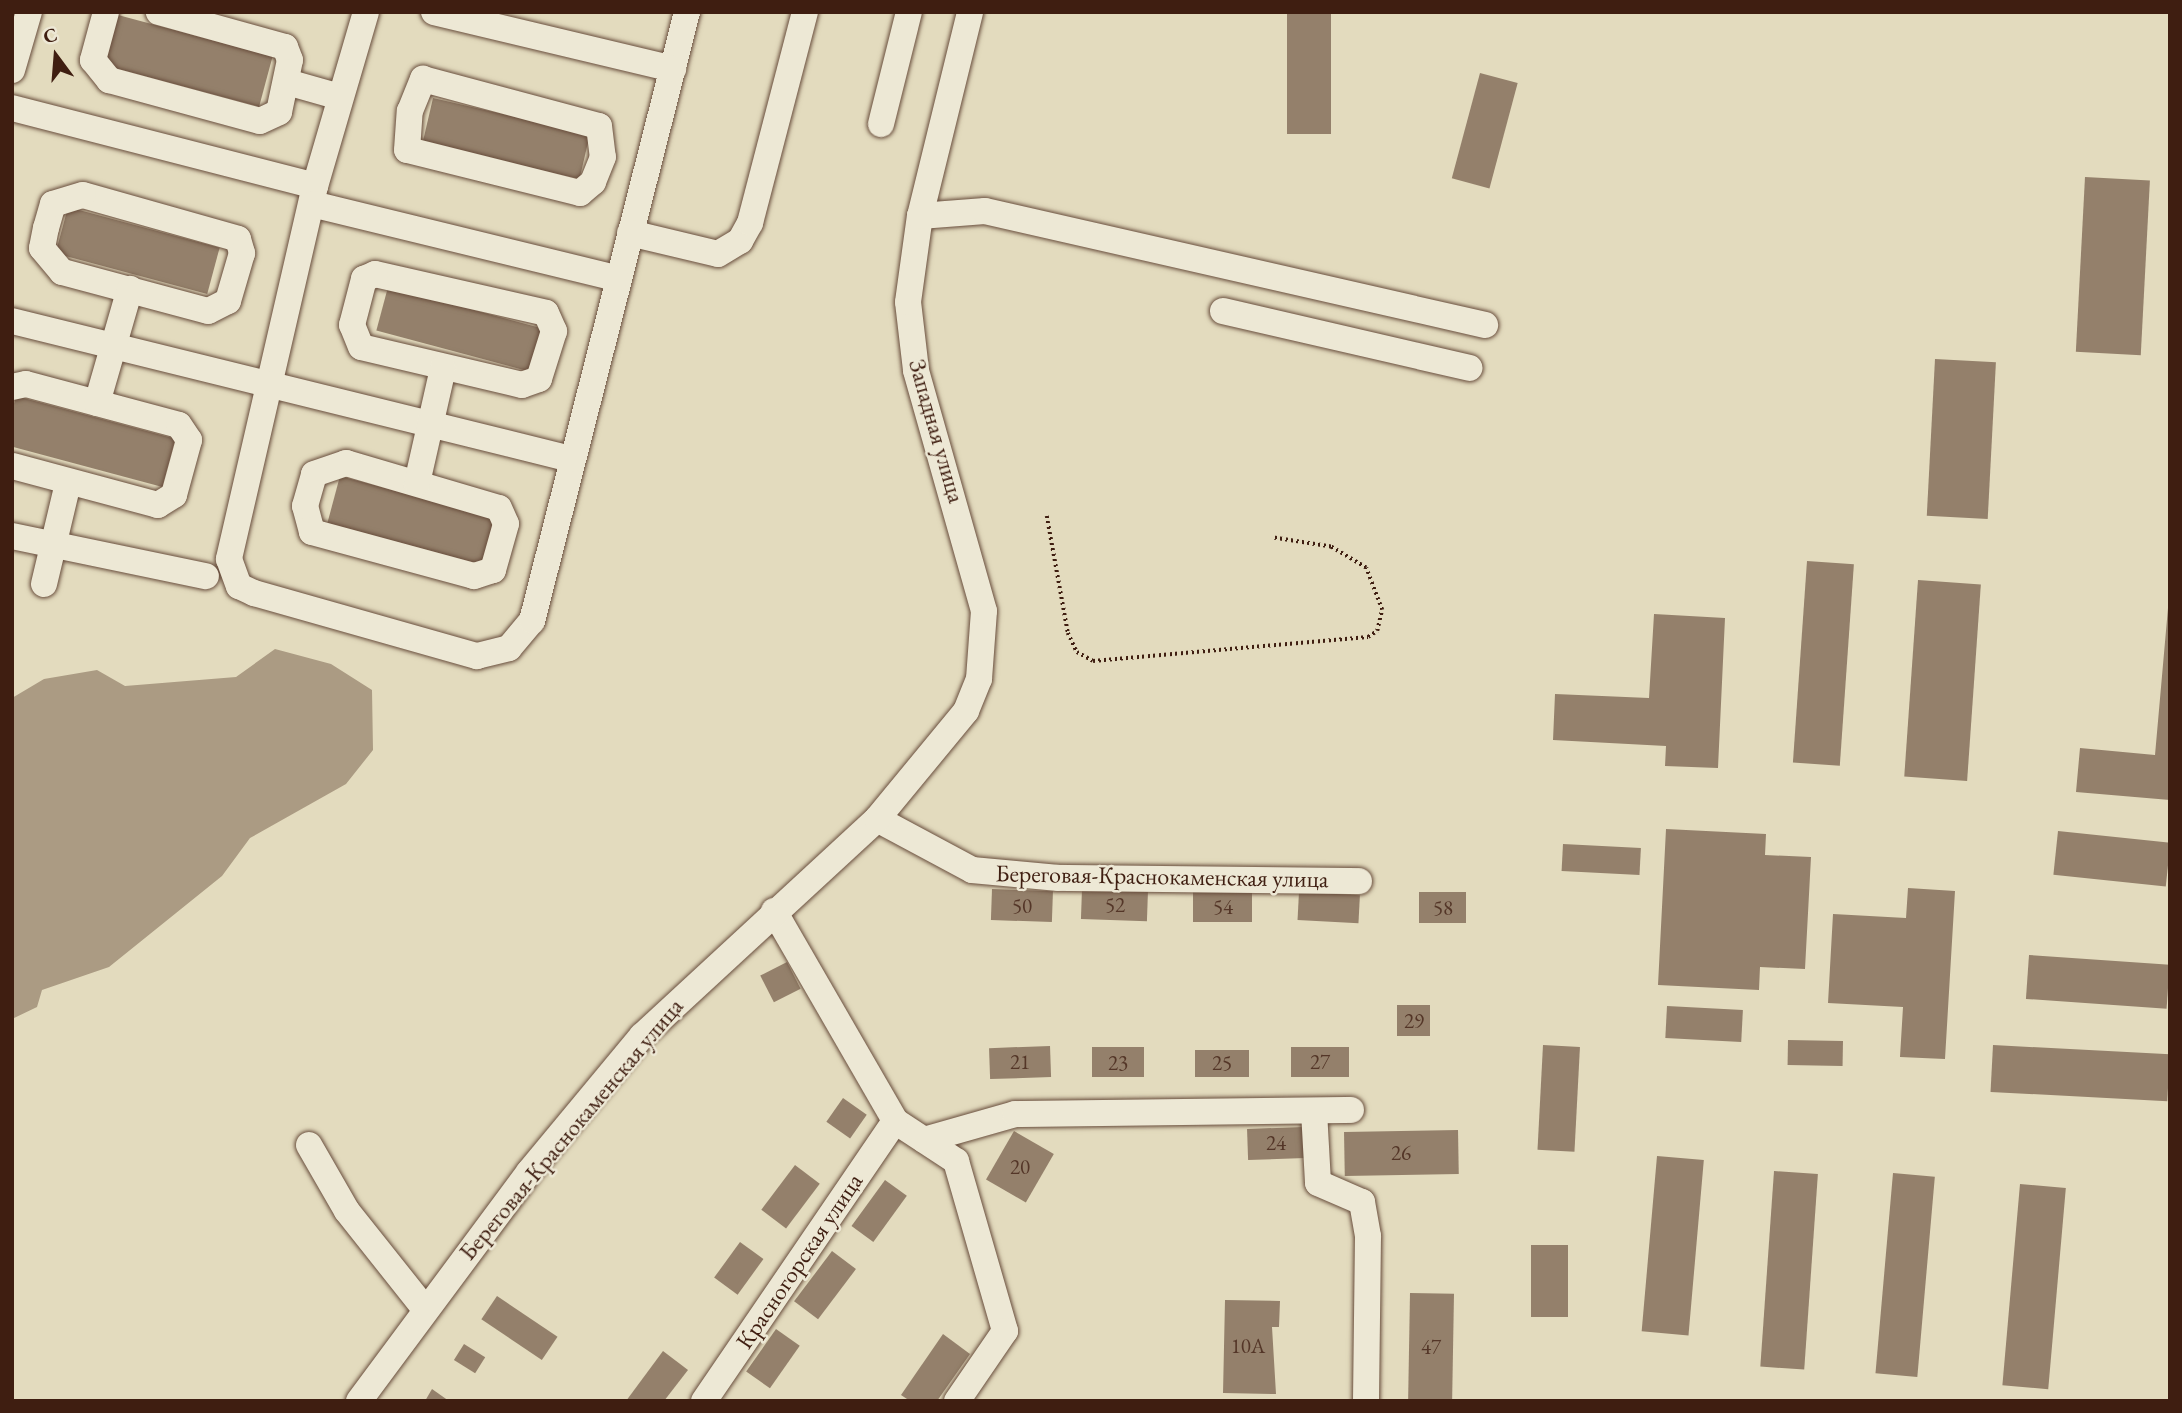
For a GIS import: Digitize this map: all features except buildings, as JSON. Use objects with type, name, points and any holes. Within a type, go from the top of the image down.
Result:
[{"type":"street","points":[[12,70],[29,12]]},
{"type":"street","points":[[106,12],[93,60],[108,80],[260,121],[279,112],[290,60],[275,40],[159,12]]},
{"type":"street","points":[[366,12],[314,195],[229,559],[239,586],[478,656],[509,648],[532,621],[615,278],[630,233],[687,12]]},
{"type":"street","points":[[434,12],[673,69]]},
{"type":"street","points":[[630,233],[719,254],[740,241],[750,223],[805,12]]},
{"type":"street","points":[[881,124],[909,12]]},
{"type":"street","name":"Западная улица","points":[[877,819],[966,712],[985,643],[977,573],[916,370],[908,302],[920,216],[970,12]]},
{"type":"street","points":[[423,79],[599,125],[603,157],[593,182],[580,193],[407,150],[410,111],[423,79]]},
{"type":"street","points":[[287,82],[340,97]]},
{"type":"street","points":[[12,108],[615,278]]},
{"type":"street","points":[[603,157],[645,169]]},
{"type":"street","points":[[83,195],[238,239],[239,264],[219,308],[130,289],[62,272],[47,261],[46,228],[61,197],[83,195]]},
{"type":"street","points":[[920,216],[985,211],[1485,325]]},
{"type":"street","points":[[395,276],[551,318],[554,331],[536,383],[443,369],[361,347],[354,339],[364,279],[395,276]]},
{"type":"street","points":[[97,403],[130,289]]},
{"type":"street","points":[[1223,311],[1469,368]]},
{"type":"street","points":[[12,321],[115,345],[431,428],[571,459]]},
{"type":"street","points":[[417,483],[443,369]]},
{"type":"street","points":[[12,387],[26,384],[184,428],[188,447],[174,495],[158,505],[12,466]]},
{"type":"street","points":[[346,463],[417,483],[499,508],[506,524],[493,570],[474,576],[395,556],[313,532],[307,521],[314,474],[323,466],[346,463]]},
{"type":"street","points":[[44,584],[55,548],[68,483]]},
{"type":"street","points":[[12,536],[55,548],[206,576]]},
{"type":"street","name":"Береговая-Краснокаменская улица","points":[[359,1401],[425,1308],[642,1036],[774,911],[877,819],[972,870],[1059,878],[1359,881]]},
{"type":"street","points":[[774,911],[895,1121],[956,1161],[1005,1331],[957,1401]]},
{"type":"street","points":[[924,1140],[1015,1114],[1351,1110]]},
{"type":"street","points":[[1314,1111],[1318,1183],[1362,1202],[1368,1236],[1366,1401]]},
{"type":"street","name":"Красногорская улица","points":[[704,1401],[895,1121]]},
{"type":"street","points":[[309,1144],[347,1211],[425,1308]]},
{"type":"path","points":[[1047,516],[1068,633],[1077,652],[1093,661],[1368,637],[1377,631],[1381,610],[1366,568],[1331,547],[1274,538]]},
{"type":"shaded area","points":[[275,649],[331,664],[372,690],[373,750],[346,784],[250,838],[222,876],[109,967],[42,990],[37,1007],[12,1019],[12,698],[44,679],[97,670],[125,686],[236,677]]}]
